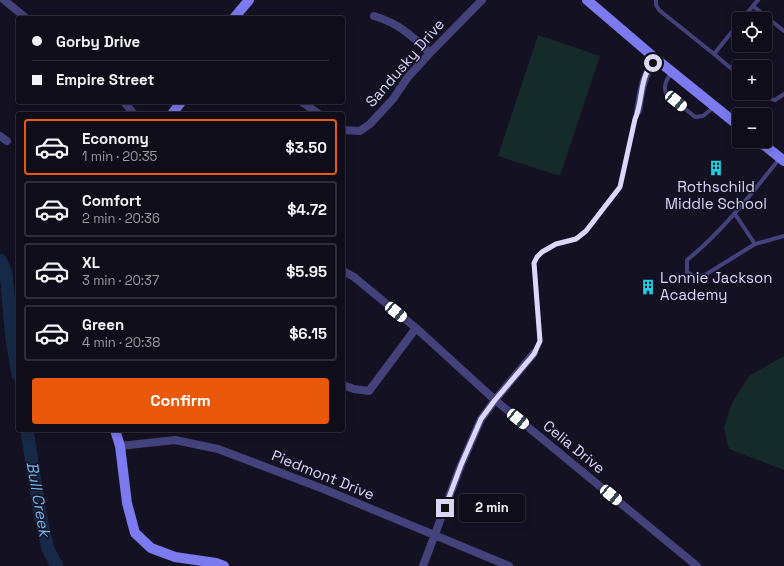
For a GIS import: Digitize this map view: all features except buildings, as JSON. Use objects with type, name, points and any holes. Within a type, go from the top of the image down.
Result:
[{"type":"street","points":[[4,0],[24,16]]},
{"type":"street","points":[[236,16],[249,0]]},
{"type":"street","name":"Sandusky Drive","points":[[345,130],[360,131],[370,124],[393,99],[408,77],[482,0]]},
{"type":"street","points":[[588,0],[656,59],[732,120]]},
{"type":"street","points":[[374,16],[389,21],[407,32],[430,53]]},
{"type":"street","points":[[638,112],[643,86],[649,68],[656,59]]},
{"type":"street","points":[[126,104],[132,112]]},
{"type":"street","points":[[174,112],[180,104]]},
{"type":"street","points":[[305,104],[316,112]]},
{"type":"street","points":[[0,136],[7,141]]},
{"type":"street","points":[[768,148],[782,159]]},
{"type":"street","name":"Celia Drive","points":[[345,272],[354,277],[416,328],[495,400],[697,566]]},
{"type":"street","points":[[345,386],[354,389],[369,391],[416,328]]},
{"type":"street","points":[[423,566],[461,465],[481,419],[534,354]]},
{"type":"street","points":[[116,432],[120,446],[127,503],[135,532],[151,548],[175,557],[216,563],[224,566]]},
{"type":"street","name":"Piedmont Drive","points":[[120,446],[175,440],[218,449],[320,488],[509,566]]},
{"type":"lane","points":[[656,0],[656,5],[659,10],[732,69]]},
{"type":"lane","points":[[748,12],[758,0]]},
{"type":"lane","points":[[753,6],[784,31]]},
{"type":"lane","points":[[714,54],[732,32]]},
{"type":"lane","points":[[672,72],[664,88],[666,93],[695,117],[703,116],[714,106]]},
{"type":"lane","points":[[772,99],[775,100],[784,94]]},
{"type":"lane","points":[[534,354],[540,341],[534,263],[542,252],[556,244],[576,239],[586,231],[620,187],[635,119],[638,112]]},
{"type":"lane","points":[[782,159],[735,214],[703,247],[687,260],[687,272],[695,277],[705,275],[755,244],[784,236]]},
{"type":"lane","points":[[735,214],[755,244]]},
{"type":"green space","points":[[538,35],[600,56],[560,176],[498,156]]},
{"type":"green space","points":[[784,356],[784,470],[729,449],[724,428],[732,403],[749,376]]},
{"type":"waterway","name":"Bull Creek","points":[[0,260],[6,272],[12,339],[16,363]]},
{"type":"waterway","name":"Bull Creek","points":[[27,432],[40,514],[48,549],[57,566]]},
{"type":"place","name":"Rothschild Middle School","points":[[716,168]]},
{"type":"place","name":"Lonnie Jackson Academy","points":[[648,287]]},
{"type":"route","points":[[445,508],[461,465],[481,419],[534,354],[540,341],[534,263],[542,252],[556,244],[576,239],[586,231],[620,187],[643,86],[649,68],[653,63]]}]
